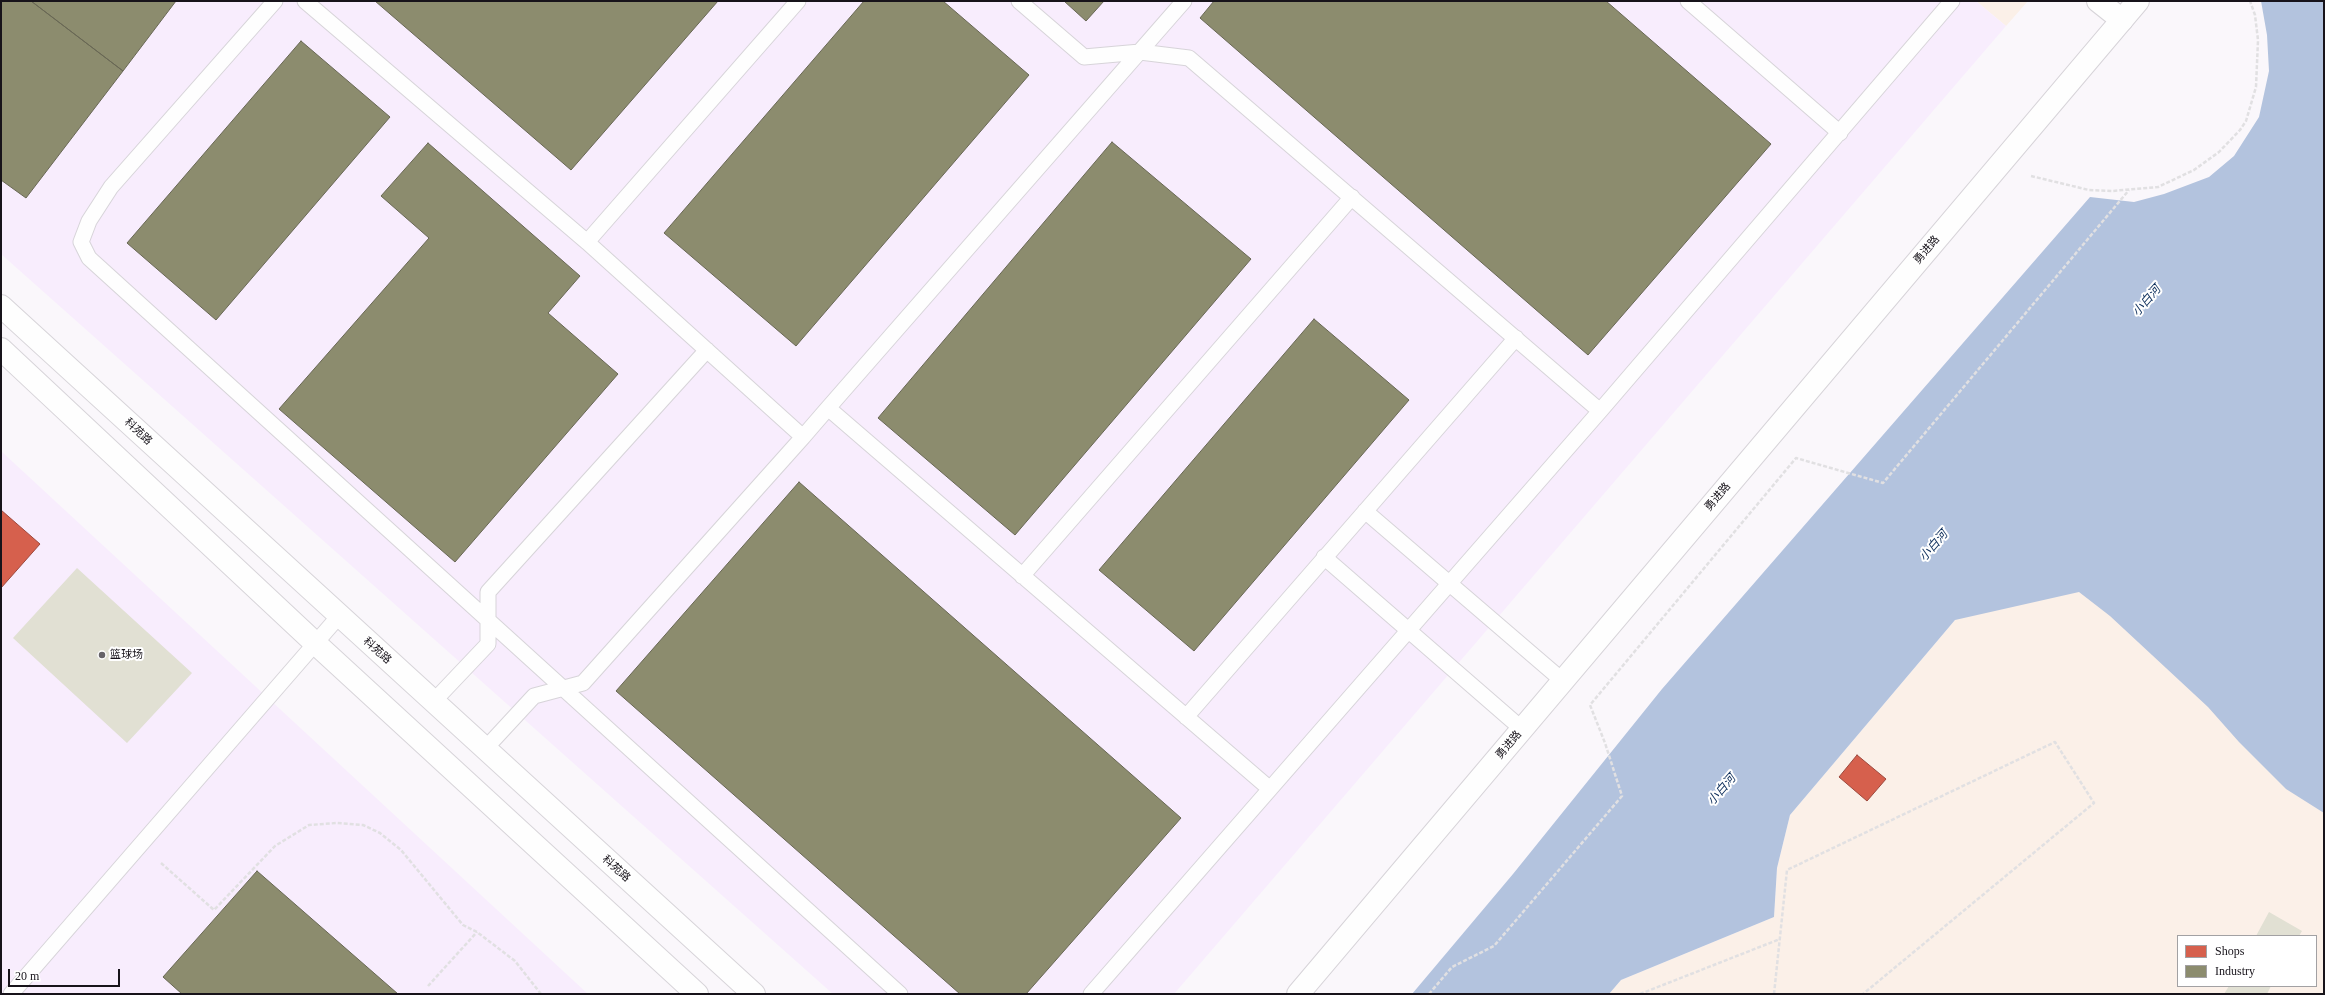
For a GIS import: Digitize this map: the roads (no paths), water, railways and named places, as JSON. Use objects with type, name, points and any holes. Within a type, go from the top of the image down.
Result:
[{"type":"street","points":[[2098,1],[2122,20]]},
{"type":"street","name":"勇进路","points":[[1298,994],[2138,1]]},
{"type":"street","name":"科苑路","points":[[1,306],[754,994]]},
{"type":"street","points":[[1,349],[315,643],[697,994]]},
{"type":"lane","points":[[275,1],[111,187],[89,221],[81,242],[89,258],[900,994]]},
{"type":"lane","points":[[305,1],[587,242],[804,437]]},
{"type":"lane","points":[[1019,1],[1084,57],[1140,52],[1189,58],[1600,411]]},
{"type":"lane","points":[[485,749],[534,696],[583,683],[804,437],[1184,1]]},
{"type":"lane","points":[[1688,1],[1840,133]]},
{"type":"lane","points":[[1090,994],[1600,411],[1952,1]]},
{"type":"lane","points":[[587,242],[793,3]]},
{"type":"lane","points":[[1022,576],[1352,197]]},
{"type":"lane","points":[[1186,717],[1516,338]]},
{"type":"lane","points":[[433,702],[488,644],[488,592],[707,350]]},
{"type":"lane","points":[[828,408],[1270,790]]},
{"type":"lane","points":[[1365,511],[1448,584],[1563,681]]},
{"type":"lane","points":[[1324,558],[1522,729]]},
{"type":"lane","points":[[11,994],[339,616]]},
{"type":"lane","points":[[1,990],[6,994]]},
{"type":"water","name":"小白河","points":[[2261,1],[2324,1],[2324,813],[2286,789],[2239,742],[2208,707],[2110,616],[2079,592],[1955,620],[1790,815],[1777,868],[1774,917],[1621,980],[1609,994],[1412,994],[1513,874],[1662,689],[2090,197],[2134,202],[2164,194],[2209,177],[2234,156],[2259,117],[2269,71],[2267,35]]},
{"type":"place","name":"篮球场","points":[[102,655]]}]
